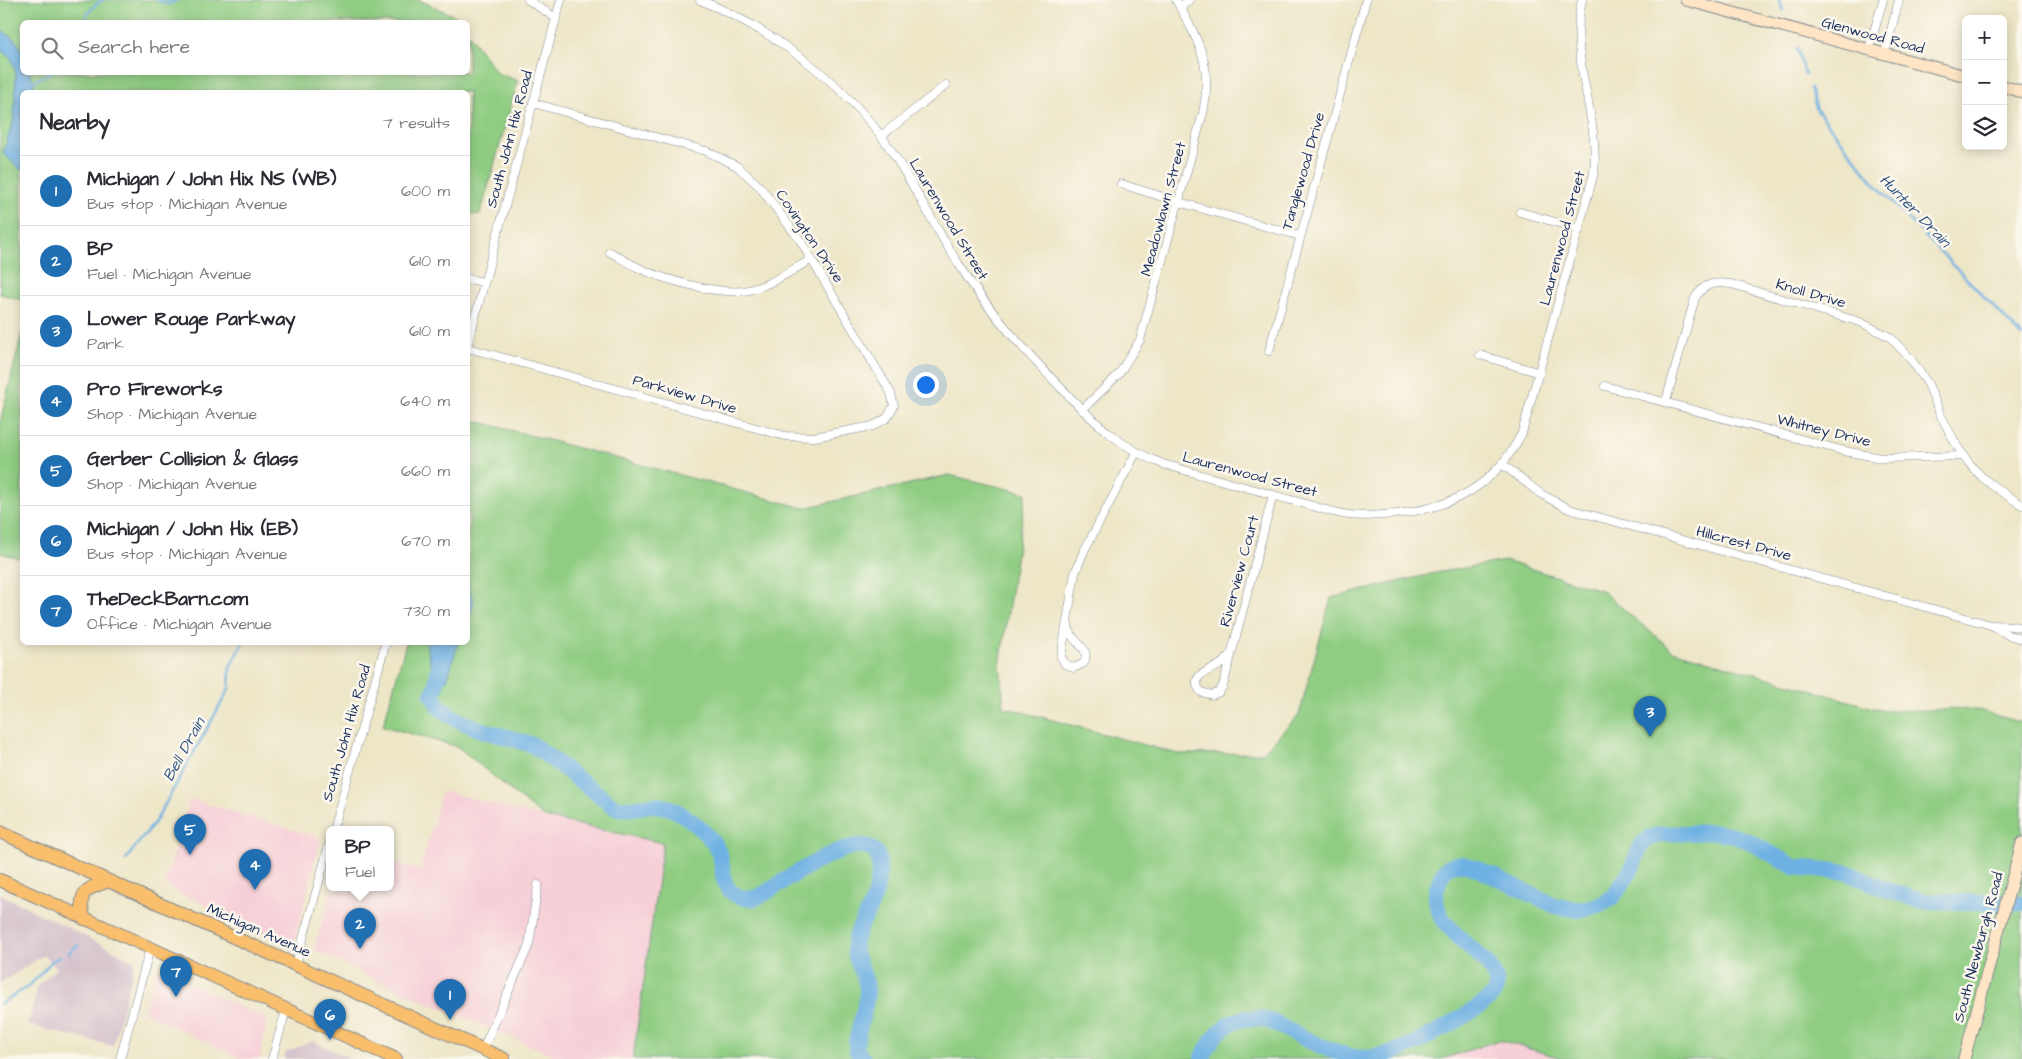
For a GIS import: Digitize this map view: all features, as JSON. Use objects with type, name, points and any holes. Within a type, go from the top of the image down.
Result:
[{"type":"main road","points":[[0,833],[0,842]]},
{"type":"main road","name":"Michigan Avenue","points":[[0,833],[296,964],[494,1055]]},
{"type":"main road","points":[[0,880],[396,1059]]},
{"type":"main road","points":[[84,918],[81,904],[82,896],[90,888],[109,881]]},
{"type":"street","points":[[528,0],[556,18]]},
{"type":"street","name":"South John Hix Road","points":[[470,335],[561,0]]},
{"type":"street","name":"Laurenwood Street","points":[[700,0],[762,31],[804,59],[846,98],[881,136],[903,169],[957,262],[983,300],[1024,350],[1108,434],[1136,453],[1163,464],[1349,515],[1372,516],[1440,506],[1457,499],[1483,483],[1502,464],[1514,448],[1522,432],[1580,229],[1592,183],[1596,158],[1580,52],[1579,34],[1582,0]]},
{"type":"street","points":[[1178,3],[1189,0]]},
{"type":"street","name":"Tanglewood Drive","points":[[1269,350],[1366,0]]},
{"type":"street","name":"Glenwood Road","points":[[1686,0],[1962,75]]},
{"type":"street","points":[[1869,49],[1883,0]]},
{"type":"street","points":[[1885,53],[1899,0]]},
{"type":"street","name":"Meadowlawn Street","points":[[1082,410],[1118,374],[1140,340],[1203,113],[1207,84],[1206,66],[1201,50],[1178,3]]},
{"type":"street","points":[[881,136],[946,86]]},
{"type":"street","points":[[2007,87],[2022,92]]},
{"type":"street","name":"Covington Drive","points":[[533,103],[706,151],[728,160],[745,172],[760,187],[812,259],[891,393],[894,402],[893,411]]},
{"type":"street","points":[[1121,184],[1300,236]]},
{"type":"street","points":[[1520,212],[1580,229]]},
{"type":"street","points":[[610,252],[637,268],[725,292],[750,290],[764,285],[812,259]]},
{"type":"street","points":[[470,279],[484,282]]},
{"type":"street","name":"Knoll Drive","points":[[1666,401],[1695,298],[1704,286],[1712,283],[1731,284],[1860,322],[1890,337],[1910,358],[1928,384],[1956,446],[1964,456]]},
{"type":"street","name":"Parkview Drive","points":[[470,349],[785,436],[814,437],[873,426],[883,422],[893,411]]},
{"type":"street","points":[[1480,355],[1540,373]]},
{"type":"street","name":"Whitney Drive","points":[[1605,386],[1666,401],[1844,451],[1881,458],[1964,456]]},
{"type":"street","points":[[1067,621],[1072,636],[1085,650],[1086,656],[1084,663],[1074,668],[1065,664],[1061,657],[1073,578],[1080,558],[1136,453]]},
{"type":"street","points":[[1964,456],[1992,484],[2022,505]]},
{"type":"street","name":"Hillcrest Drive","points":[[1502,464],[1541,494],[1569,509],[1990,625],[2022,628]]},
{"type":"street","name":"Riverview Court","points":[[1231,654],[1218,666],[1202,673],[1198,682],[1201,692],[1208,695],[1219,692],[1223,686],[1273,495]]},
{"type":"street","name":"Hillcrest Drive","points":[[1990,625],[2008,635],[2022,639]]},
{"type":"street","name":"South John Hix Road","points":[[334,826],[385,645]]},
{"type":"street","name":"South Newburgh Road","points":[[1964,1059],[2022,843]]},
{"type":"street","points":[[296,964],[326,856]]},
{"type":"street","points":[[494,1055],[529,945],[538,885]]},
{"type":"street","points":[[120,1059],[150,948]]},
{"type":"street","points":[[272,1059],[286,1010]]},
{"type":"shaded area","points":[[442,791],[543,817],[663,842],[633,1059],[562,1059],[387,985],[314,950],[331,891],[394,891],[394,862],[420,870]]},
{"type":"shaded area","points":[[190,799],[321,838],[295,940],[286,944],[164,885]]},
{"type":"shaded area","points":[[0,894],[135,961],[113,1046],[28,1025],[38,985],[57,968],[44,955],[0,983]]},
{"type":"shaded area","points":[[157,968],[267,1019],[260,1059],[241,1059],[144,1012]]},
{"type":"shaded area","points":[[1499,1040],[1564,1059],[1442,1059]]},
{"type":"shaded area","points":[[313,1041],[351,1059],[284,1059],[286,1052]]},
{"type":"green space","points":[[0,0],[419,0],[455,16],[458,20],[20,20],[20,75],[470,75],[470,36],[497,73],[518,81],[480,215],[470,213],[470,90],[20,90],[20,299],[0,294]]},
{"type":"green space","points":[[20,341],[20,558],[0,553],[0,422]]},
{"type":"green space","points":[[470,419],[804,508],[949,475],[1026,493],[1000,665],[1004,707],[1178,754],[1262,753],[1299,715],[1331,598],[1435,573],[1505,561],[1601,590],[1672,650],[1884,711],[1975,709],[2022,723],[2022,1059],[1564,1059],[1499,1040],[1442,1059],[633,1059],[663,843],[543,817],[458,747],[383,726],[405,645],[470,645]]},
{"type":"water","points":[[0,30],[13,39],[20,47],[20,75],[31,75],[34,81],[33,90],[20,90],[20,169],[3,153],[13,122],[16,73],[11,58],[0,49]]},
{"type":"water","points":[[470,591],[473,604],[470,617]]},
{"type":"water","points":[[426,645],[457,645],[447,680],[436,687]]},
{"type":"waterway","points":[[86,20],[86,16],[94,6],[103,0]]},
{"type":"waterway","points":[[157,0],[168,4],[178,0]]},
{"type":"waterway","name":"Hunter Drain","points":[[1779,0],[1783,10]]},
{"type":"waterway","name":"Hunter Drain","points":[[1797,48],[1805,74]]},
{"type":"waterway","points":[[33,82],[46,75]]},
{"type":"waterway","name":"Hunter Drain","points":[[1810,88],[1817,110],[1875,184],[2022,336]]},
{"type":"waterway","name":"Bell Drain","points":[[126,860],[158,817],[229,689],[230,667],[241,645]]},
{"type":"waterway","points":[[442,645],[436,687],[432,695],[440,708],[456,719],[479,729],[533,745],[615,807],[629,808],[660,805],[687,817],[708,836],[718,850],[725,883],[732,893],[738,896],[743,898],[760,896],[808,866],[850,847],[866,846],[876,854],[879,873],[876,892],[855,941],[855,954],[867,989],[856,1044],[857,1051],[863,1059]]},
{"type":"waterway","points":[[1202,1059],[1207,1048],[1220,1031],[1228,1025],[1246,1018],[1270,1021],[1339,1053],[1361,1058],[1373,1057],[1399,1050],[1425,1038],[1486,1002],[1496,988],[1495,976],[1478,954],[1453,931],[1443,918],[1437,904],[1437,888],[1442,875],[1445,870],[1454,864],[1476,868],[1556,906],[1580,910],[1602,904],[1614,896],[1631,870],[1641,845],[1649,838],[1662,834],[1715,832],[1729,834],[1746,840],[1795,867],[1846,872],[1888,890],[1922,901],[2022,903]]},
{"type":"waterway","name":"Bell Drain","points":[[69,953],[78,945]]},
{"type":"waterway","name":"Bell Drain","points":[[0,1004],[29,986],[52,961],[59,957]]},
{"type":"place","name":"Lower Rouge Parkway","points":[[1650,737]]},
{"type":"place","name":"Gerber Collision & Glass","points":[[190,855]]},
{"type":"place","name":"Pro Fireworks","points":[[255,890]]},
{"type":"place","name":"BP","points":[[360,949]]},
{"type":"place","name":"TheDeckBarn.com","points":[[176,997]]},
{"type":"place","name":"Michigan / John Hix NS (WB)","points":[[450,1020]]},
{"type":"place","name":"Michigan / John Hix (EB)","points":[[330,1040]]}]
